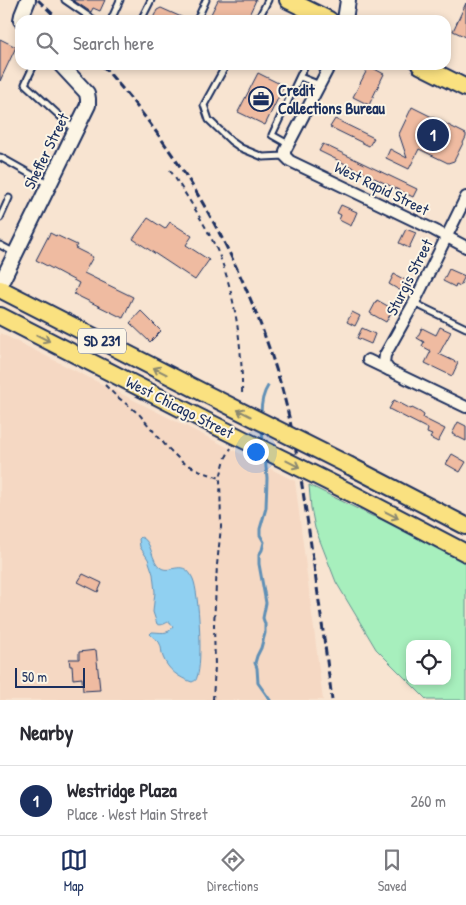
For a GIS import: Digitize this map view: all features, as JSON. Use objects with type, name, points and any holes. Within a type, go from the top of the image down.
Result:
[{"type":"main road","points":[[288,0],[319,15]]},
{"type":"main road","points":[[430,70],[466,88]]},
{"type":"main road","name":"West Chicago Street","points":[[0,287],[466,526]]},
{"type":"main road","name":"West Chicago Street","points":[[0,316],[466,553]]},
{"type":"street","points":[[22,15],[28,0]]},
{"type":"street","points":[[346,15],[348,0]]},
{"type":"street","name":"Sheffer Street","points":[[0,287],[88,105],[87,93],[66,70]]},
{"type":"street","points":[[285,156],[288,144],[328,70]]},
{"type":"street","name":"West Rapid Street","points":[[285,156],[290,161],[466,247]]},
{"type":"street","name":"Sturgis Street","points":[[389,370],[384,363],[386,355],[466,197]]},
{"type":"street","points":[[368,360],[466,407]]},
{"type":"lane","points":[[64,0],[86,15]]},
{"type":"lane","points":[[113,15],[120,0]]},
{"type":"lane","points":[[144,15],[151,0]]},
{"type":"lane","points":[[199,15],[206,0]]},
{"type":"lane","points":[[260,15],[268,0]]},
{"type":"lane","points":[[32,70],[25,84],[75,131]]},
{"type":"lane","points":[[223,70],[204,105],[210,120],[231,141],[241,148],[263,157],[285,156]]},
{"type":"lane","points":[[288,144],[272,135],[303,70]]},
{"type":"lane","points":[[300,77],[320,86]]},
{"type":"lane","points":[[0,157],[49,184]]},
{"type":"lane","points":[[0,218],[10,198]]},
{"type":"lane","points":[[0,245],[16,253]]},
{"type":"lane","points":[[414,303],[466,328]]},
{"type":"path","points":[[105,384],[115,395],[139,414],[182,462],[220,478]]},
{"type":"shaded area","points":[[0,333],[295,481],[323,700],[0,700]]},
{"type":"green space","points":[[309,485],[372,516],[389,522],[466,562],[466,700],[427,700],[412,685],[451,685],[451,640],[406,640],[406,679],[376,649],[336,582],[315,528]]},
{"type":"water","points":[[141,537],[148,543],[157,565],[165,569],[186,569],[193,579],[200,628],[200,658],[196,680],[192,682],[178,676],[171,670],[165,662],[160,644],[150,634],[152,632],[166,632],[173,627],[170,622],[161,625],[157,624],[153,612],[155,592],[153,574],[148,559],[140,547],[139,539]]},
{"type":"building","points":[[73,0],[105,0],[100,11],[93,8],[91,12]]},
{"type":"building","points":[[218,0],[256,0],[249,15],[210,15]]},
{"type":"building","points":[[466,3],[466,37],[453,31]]},
{"type":"building","points":[[161,8],[177,15],[154,15],[157,10]]},
{"type":"building","points":[[0,39],[15,46],[15,49],[0,81]]},
{"type":"building","points":[[367,70],[376,70],[384,74],[369,105],[353,97]]},
{"type":"building","name":"Credit Collections Bureau","points":[[258,73],[284,86],[265,125],[238,112]]},
{"type":"building","points":[[412,107],[466,134],[454,161],[448,163],[419,149],[409,169],[386,158],[390,149],[407,158],[399,134]]},
{"type":"building","points":[[335,119],[374,138],[369,146],[330,127]]},
{"type":"building","points":[[323,144],[417,189],[413,197],[319,151]]},
{"type":"building","points":[[341,205],[357,212],[351,226],[339,220],[341,215],[337,213]]},
{"type":"building","points":[[148,218],[165,229],[170,222],[192,236],[186,245],[209,260],[195,280],[133,239]]},
{"type":"building","points":[[406,229],[416,233],[409,248],[399,243]]},
{"type":"building","points":[[50,233],[77,245],[75,248],[93,257],[84,273],[133,297],[123,318],[74,294],[79,283],[36,260]]},
{"type":"building","points":[[449,269],[465,276],[460,286],[456,284],[455,287],[443,281]]},
{"type":"building","points":[[394,274],[407,281],[401,291],[389,284]]},
{"type":"building","points":[[377,300],[393,309],[386,322],[370,313]]},
{"type":"building","points":[[141,311],[161,331],[150,342],[130,323]]},
{"type":"building","points":[[352,312],[360,316],[355,326],[347,322]]},
{"type":"building","points":[[440,327],[451,332],[439,354],[458,363],[452,376],[425,363],[431,351],[422,346],[424,342],[417,338],[422,328],[436,335]]},
{"type":"building","points":[[362,328],[375,334],[371,344],[357,338]]},
{"type":"building","points":[[394,400],[420,412],[424,415],[423,418],[445,429],[438,442],[430,438],[432,435],[427,433],[428,429],[389,409]]},
{"type":"building","points":[[458,422],[466,426],[466,441],[452,434]]},
{"type":"building","points":[[452,454],[466,462],[460,472],[446,464]]},
{"type":"building","points":[[83,574],[102,583],[98,592],[78,582]]},
{"type":"building","points":[[96,650],[100,690],[83,691],[82,678],[73,679],[72,666],[70,666],[69,659],[79,659],[79,652]]},
{"type":"waterway","points":[[261,415],[262,400],[268,386]]},
{"type":"waterway","points":[[262,429],[263,442]]},
{"type":"waterway","points":[[265,456],[267,478],[266,508],[260,529],[260,535],[264,542],[259,555],[266,603],[263,618],[265,633],[255,663],[258,683],[270,700]]},
{"type":"railway","points":[[38,0],[54,15]]},
{"type":"railway","points":[[106,70],[158,135],[206,209],[227,247],[262,329],[283,391],[296,451],[332,700]]},
{"type":"place","name":"Credit Collections Bureau","points":[[261,99]]},
{"type":"place","name":"Westridge Plaza","points":[[433,135]]}]
